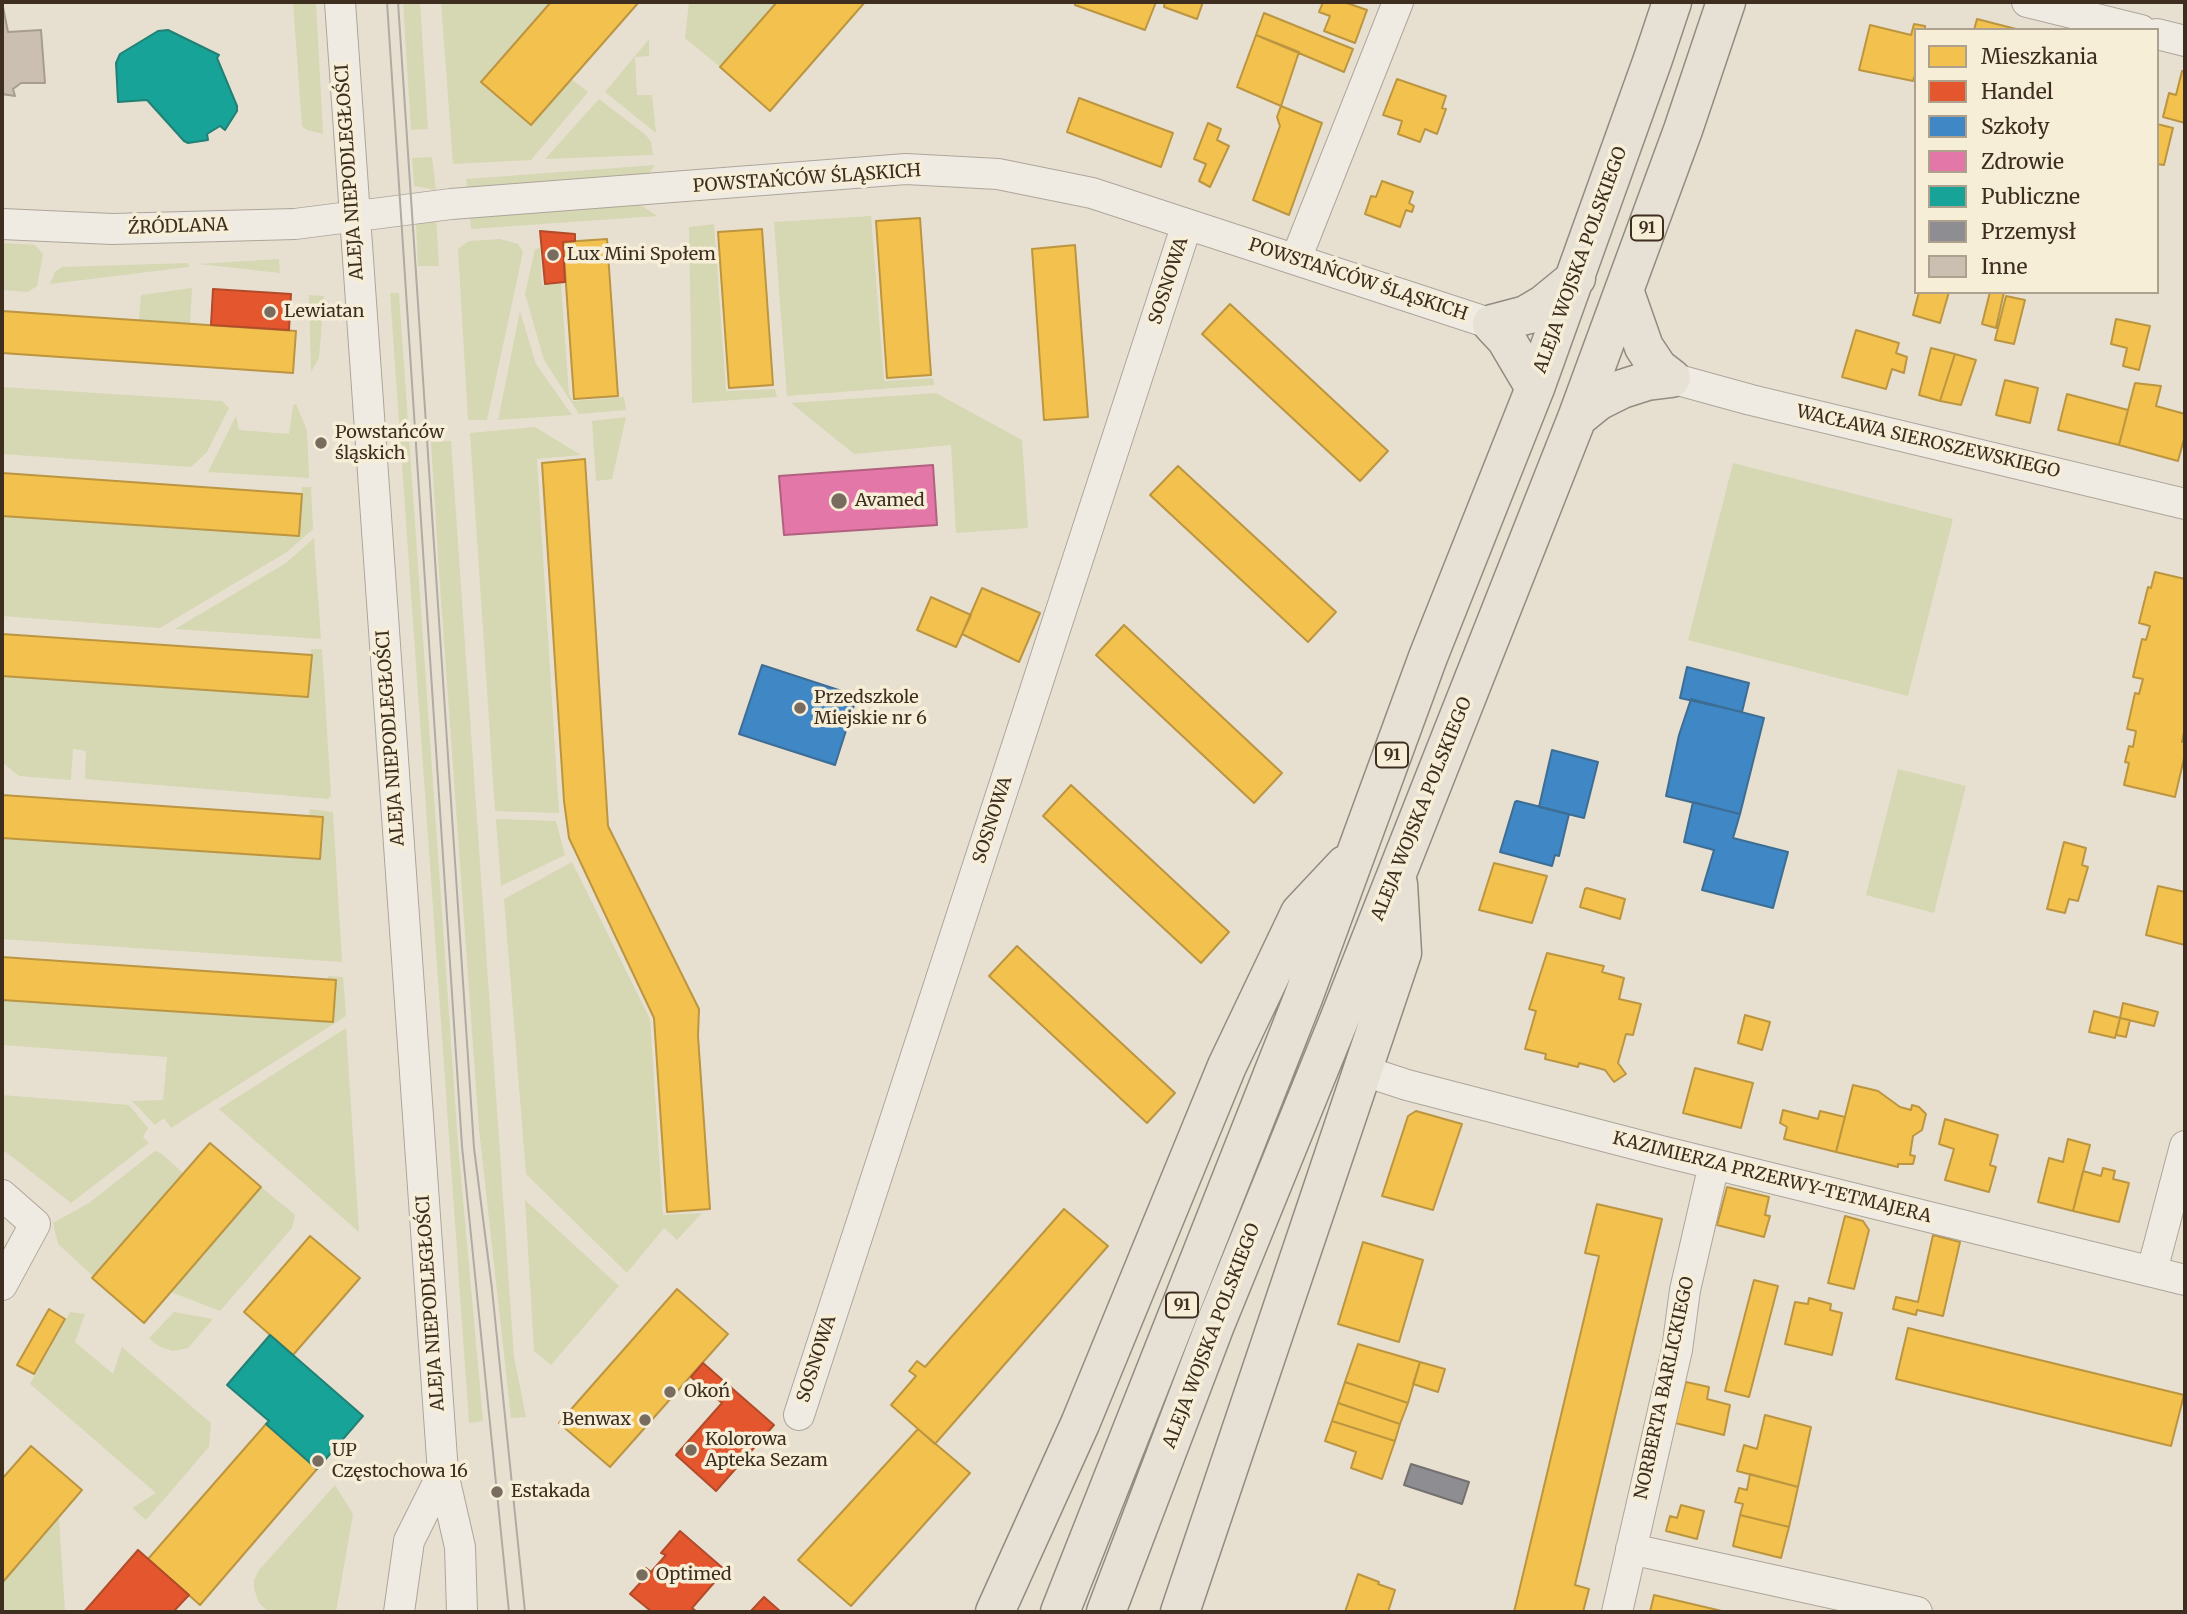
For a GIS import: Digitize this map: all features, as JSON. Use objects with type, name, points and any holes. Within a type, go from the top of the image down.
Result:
[{"type":"main road","name":"ALEJA WOJSKA POLSKIEGO","points":[[1060,1612],[1303,998],[1428,657],[1535,388],[1672,2]]},
{"type":"main road","name":"ALEJA WOJSKA POLSKIEGO","points":[[1106,1612],[1215,1325],[1577,418],[1683,130],[1726,2]]},
{"type":"main road","points":[[1492,324],[1526,315],[1576,278]]},
{"type":"main road","points":[[1624,290],[1644,347],[1658,368],[1671,377]]},
{"type":"main road","points":[[1492,324],[1506,338],[1535,388]]},
{"type":"main road","points":[[1577,418],[1598,401],[1622,389],[1671,377]]},
{"type":"main road","points":[[995,1612],[1080,1424],[1227,1066],[1300,913],[1356,853]]},
{"type":"main road","points":[[1180,1612],[1402,953],[1398,871]]},
{"type":"street","name":"ALEJA NIEPODLEGŁOŚCI","points":[[340,2],[443,1473],[460,1546],[464,1610]]},
{"type":"street","points":[[1296,259],[1398,2]]},
{"type":"street","points":[[2027,2],[2133,28]]},
{"type":"street","points":[[2159,34],[2185,41]]},
{"type":"street","name":"POWSTAŃCÓW ŚLĄSKICH","points":[[354,216],[451,204],[906,169],[998,174],[1092,193],[1492,324]]},
{"type":"street","name":"ŹRÓDLANA","points":[[2,224],[112,229],[295,223],[354,216]]},
{"type":"street","name":"SOSNOWA","points":[[799,1415],[1187,224]]},
{"type":"street","name":"WACŁAWA SIEROSZEWSKIEGO","points":[[1671,377],[1764,403],[2185,504]]},
{"type":"street","name":"KAZIMIERZA PRZERWY-TETMAJERA","points":[[1361,1070],[1406,1085],[1714,1164],[2185,1280]]},
{"type":"street","points":[[2152,1271],[2185,1146]]},
{"type":"street","name":"NORBERTA BARLICKIEGO","points":[[1617,1612],[1677,1350],[1685,1290],[1714,1164]]},
{"type":"street","points":[[2,1195],[35,1224],[2,1286]]},
{"type":"street","points":[[399,1612],[409,1541],[443,1473]]},
{"type":"street","points":[[1631,1549],[1917,1612]]},
{"type":"green space","points":[[293,2],[316,2],[323,134],[302,126]]},
{"type":"green space","points":[[403,2],[420,2],[428,129],[411,130]]},
{"type":"green space","points":[[441,2],[551,2],[481,81],[531,125],[571,79],[588,92],[531,160],[453,164]]},
{"type":"green space","points":[[689,2],[777,2],[720,67],[685,38]]},
{"type":"green space","points":[[649,39],[649,56],[635,57],[637,95],[652,95],[656,133],[605,92]]},
{"type":"green space","points":[[599,99],[646,135],[651,142],[653,155],[545,159]]},
{"type":"green space","points":[[432,157],[436,190],[414,186],[412,158]]},
{"type":"green space","points":[[655,165],[649,174],[468,190],[466,179]]},
{"type":"green space","points":[[638,203],[657,216],[471,229],[470,216]]},
{"type":"green space","points":[[871,216],[884,381],[933,378],[934,385],[787,396],[774,222]]},
{"type":"green space","points":[[436,218],[439,266],[418,266],[416,221]]},
{"type":"green space","points":[[714,224],[726,391],[775,389],[777,397],[692,403],[689,227]]},
{"type":"green space","points":[[500,239],[518,244],[523,252],[487,420],[468,420],[458,249],[469,241]]},
{"type":"green space","points":[[2,243],[35,245],[43,254],[37,286],[28,292],[2,290]]},
{"type":"green space","points":[[540,248],[542,285],[561,284],[569,394],[573,401],[624,397],[626,410],[579,414],[544,360],[525,294],[535,249]]},
{"type":"green space","points":[[279,259],[280,273],[198,264]]},
{"type":"green space","points":[[188,263],[189,267],[50,284],[55,272],[62,267]]},
{"type":"green space","points":[[192,288],[190,323],[139,320],[141,295]]},
{"type":"green space","points":[[390,293],[399,293],[458,1143],[483,1421],[469,1423]]},
{"type":"green space","points":[[309,295],[324,296],[319,358],[311,372]]},
{"type":"green space","points":[[520,311],[536,364],[572,415],[498,420]]},
{"type":"green space","points":[[2,387],[222,401],[229,408],[207,452],[191,467],[2,454]]},
{"type":"green space","points":[[936,393],[1022,440],[1028,528],[956,533],[951,445],[854,454],[791,403]]},
{"type":"green space","points":[[296,404],[307,430],[309,478],[208,472],[236,416],[239,430],[289,434],[293,405]]},
{"type":"green space","points":[[626,417],[612,479],[596,481],[592,421]]},
{"type":"green space","points":[[535,427],[581,455],[537,459],[559,813],[495,811],[470,433]]},
{"type":"green space","points":[[451,441],[514,1357],[526,1417],[511,1418],[479,1129],[431,442]]},
{"type":"green space","points":[[1733,463],[1953,519],[1908,696],[1688,640]]},
{"type":"green space","points":[[302,487],[311,487],[313,529],[287,552],[160,628],[2,616],[2,516],[299,536]]},
{"type":"green space","points":[[314,538],[321,639],[175,629],[286,563]]},
{"type":"green space","points":[[311,649],[322,649],[331,796],[328,799],[85,779],[86,751],[73,749],[71,780],[19,776],[2,762],[2,676],[308,697]]},
{"type":"green space","points":[[1898,769],[1966,786],[1934,913],[1866,895]]},
{"type":"green space","points":[[310,809],[333,812],[342,962],[2,939],[2,838],[320,859],[323,817],[309,816]]},
{"type":"green space","points":[[496,819],[556,821],[565,855],[501,886]]},
{"type":"green space","points":[[572,862],[650,1019],[663,1215],[702,1213],[677,1240],[664,1228],[627,1273],[526,1174],[504,899]]},
{"type":"green space","points":[[328,976],[343,977],[346,1016],[171,1128],[164,1118],[155,1125],[132,1101],[163,1100],[167,1057],[2,1045],[2,1000],[332,1022],[336,980],[328,979]]},
{"type":"green space","points":[[346,1028],[359,1232],[219,1109]]},
{"type":"green space","points":[[2,1095],[129,1105],[148,1128],[143,1137],[149,1143],[71,1203],[2,1149]]},
{"type":"green space","points":[[155,1151],[161,1153],[183,1173],[94,1277],[58,1244],[53,1223],[89,1203]]},
{"type":"green space","points":[[261,1187],[295,1215],[292,1228],[220,1311],[171,1292]]},
{"type":"green space","points":[[525,1200],[619,1286],[551,1365],[534,1351]]},
{"type":"green space","points":[[70,1312],[85,1314],[75,1342],[113,1374],[122,1347],[211,1423],[209,1447],[146,1520],[132,1508],[156,1493],[30,1384]]},
{"type":"green space","points":[[174,1312],[213,1319],[188,1348],[173,1351],[158,1346],[149,1338]]},
{"type":"green space","points":[[335,1485],[353,1514],[336,1612],[269,1612],[259,1603],[254,1589],[254,1580],[259,1570]]},
{"type":"green space","points":[[59,1518],[65,1612],[4,1612],[2,1583]]},
{"type":"building: Mieszkania","points":[[551,2],[639,2],[531,125],[481,82]]},
{"type":"building: Mieszkania","points":[[777,2],[865,2],[770,111],[720,67]]},
{"type":"building: Mieszkania","points":[[1076,2],[1156,2],[1145,30],[1075,5]]},
{"type":"building: Mieszkania","points":[[1165,2],[1203,2],[1197,19],[1164,7]]},
{"type":"building: Mieszkania","points":[[1323,2],[1344,2],[1367,10],[1355,43],[1324,31],[1330,16],[1319,12]]},
{"type":"building: Mieszkania","points":[[1264,13],[1353,49],[1344,72],[1256,35]]},
{"type":"building: Mieszkania","points":[[1977,19],[2012,28],[1975,28]]},
{"type":"building: Mieszkania","points":[[1914,24],[1925,26],[1914,28],[1913,81],[1859,70],[1870,25],[1911,35]]},
{"type":"building: Mieszkania","points":[[1256,35],[1299,52],[1281,106],[1237,87]]},
{"type":"building: Mieszkania","points":[[2182,71],[2185,71],[2185,123],[2163,117],[2169,93],[2176,95]]},
{"type":"building: Mieszkania","points":[[1397,79],[1446,96],[1442,108],[1446,109],[1437,134],[1425,129],[1420,142],[1398,134],[1402,121],[1383,115]]},
{"type":"building: Mieszkania","points":[[1079,98],[1173,133],[1161,167],[1067,132]]},
{"type":"building: Mieszkania","points":[[1281,106],[1322,123],[1289,215],[1253,200],[1280,126],[1277,117]]},
{"type":"building: Mieszkania","points":[[1208,123],[1221,129],[1217,140],[1229,146],[1210,187],[1199,181],[1206,164],[1194,159]]},
{"type":"building: Mieszkania","points":[[2159,124],[2173,128],[2164,165],[2159,164]]},
{"type":"building: Mieszkania","points":[[1382,181],[1413,192],[1409,203],[1414,206],[1412,212],[1406,210],[1400,227],[1365,214],[1371,196],[1376,197]]},
{"type":"building: Mieszkania","points":[[920,218],[931,375],[887,378],[876,221]]},
{"type":"building: Mieszkania","points":[[762,229],[773,385],[729,388],[718,232]]},
{"type":"building: Mieszkania","points":[[607,239],[618,396],[574,399],[563,242]]},
{"type":"building: Mieszkania","points":[[1075,245],[1088,417],[1044,420],[1032,249]]},
{"type":"building: Mieszkania","points":[[1918,294],[1948,294],[1940,323],[1913,315]]},
{"type":"building: Mieszkania","points":[[1990,294],[2004,294],[1996,328],[1982,324]]},
{"type":"building: Mieszkania","points":[[2006,296],[2025,300],[2014,344],[1995,340]]},
{"type":"building: Mieszkania","points":[[1230,304],[1388,451],[1360,481],[1202,334]]},
{"type":"building: Mieszkania","points":[[2,311],[296,331],[293,373],[2,353]]},
{"type":"building: Mieszkania","points":[[2116,319],[2150,326],[2139,370],[2123,366],[2127,348],[2111,344]]},
{"type":"building: Mieszkania","points":[[1856,330],[1899,343],[1896,353],[1907,357],[1904,373],[1892,369],[1886,389],[1842,377]]},
{"type":"building: Mieszkania","points":[[1931,348],[1955,354],[1940,401],[1919,395]]},
{"type":"building: Mieszkania","points":[[1955,354],[1976,360],[1961,405],[1940,401]]},
{"type":"building: Mieszkania","points":[[2005,380],[2038,388],[2030,423],[1996,415]]},
{"type":"building: Mieszkania","points":[[2135,383],[2161,386],[2156,406],[2185,414],[2185,435],[2178,461],[2119,445]]},
{"type":"building: Mieszkania","points":[[2067,394],[2128,410],[2119,445],[2058,430]]},
{"type":"building: Mieszkania","points":[[585,459],[608,826],[699,1009],[698,1036],[710,1209],[667,1212],[654,1018],[569,838],[564,801],[542,463]]},
{"type":"building: Mieszkania","points":[[1178,466],[1336,612],[1308,642],[1150,495]]},
{"type":"building: Mieszkania","points":[[2,473],[302,494],[299,536],[2,516]]},
{"type":"building: Mieszkania","points":[[2155,572],[2185,579],[2185,727],[2182,742],[2185,742],[2185,754],[2175,797],[2124,785],[2129,763],[2125,762],[2129,746],[2133,747],[2136,731],[2127,729],[2135,693],[2139,694],[2143,679],[2133,677],[2142,639],[2146,640],[2150,626],[2139,623],[2148,587],[2151,588]]},
{"type":"building: Mieszkania","points":[[982,588],[1040,613],[1019,662],[962,634]]},
{"type":"building: Mieszkania","points":[[931,597],[971,615],[956,647],[917,630]]},
{"type":"building: Mieszkania","points":[[1124,625],[1282,773],[1254,803],[1096,655]]},
{"type":"building: Mieszkania","points":[[2,634],[312,655],[308,697],[2,676]]},
{"type":"building: Mieszkania","points":[[1071,785],[1229,932],[1201,963],[1043,816]]},
{"type":"building: Mieszkania","points":[[2,795],[323,817],[320,859],[2,838]]},
{"type":"building: Mieszkania","points":[[2064,842],[2086,848],[2082,865],[2088,867],[2078,901],[2069,899],[2065,913],[2047,909]]},
{"type":"building: Mieszkania","points":[[1494,863],[1547,876],[1532,923],[1479,910]]},
{"type":"building: Mieszkania","points":[[2158,886],[2185,892],[2185,945],[2146,935]]},
{"type":"building: Mieszkania","points":[[1587,888],[1625,899],[1620,919],[1580,907]]},
{"type":"building: Mieszkania","points":[[1017,946],[1175,1093],[1147,1123],[989,976]]},
{"type":"building: Mieszkania","points":[[1547,953],[1604,966],[1602,972],[1624,978],[1619,999],[1641,1004],[1633,1035],[1626,1034],[1618,1063],[1626,1074],[1614,1082],[1605,1070],[1579,1063],[1578,1067],[1545,1059],[1546,1054],[1525,1049],[1536,1011],[1529,1009]]},
{"type":"building: Mieszkania","points":[[2,957],[336,980],[333,1022],[2,1000]]},
{"type":"building: Mieszkania","points":[[2123,1003],[2158,1012],[2154,1026],[2120,1018]]},
{"type":"building: Mieszkania","points":[[2094,1011],[2120,1018],[2115,1038],[2089,1032]]},
{"type":"building: Mieszkania","points":[[1745,1015],[1770,1022],[1762,1050],[1738,1043]]},
{"type":"building: Mieszkania","points":[[2120,1018],[2130,1020],[2126,1037],[2116,1035]]},
{"type":"building: Mieszkania","points":[[1695,1068],[1753,1083],[1741,1128],[1683,1113]]},
{"type":"building: Mieszkania","points":[[1853,1085],[1878,1091],[1900,1107],[1911,1110],[1912,1105],[1919,1107],[1926,1114],[1922,1130],[1913,1136],[1910,1155],[1915,1156],[1913,1164],[1898,1164],[1898,1167],[1836,1152]]},
{"type":"building: Mieszkania","points":[[1783,1110],[1818,1119],[1820,1111],[1845,1117],[1836,1152],[1784,1139],[1787,1127],[1780,1123]]},
{"type":"building: Mieszkania","points":[[1416,1111],[1462,1124],[1433,1210],[1382,1196],[1408,1116]]},
{"type":"building: Mieszkania","points":[[1945,1119],[1998,1135],[1990,1165],[1996,1167],[1989,1192],[1945,1180],[1954,1149],[1939,1144]]},
{"type":"building: Mieszkania","points":[[2068,1139],[2090,1145],[2073,1211],[2038,1202],[2049,1158],[2063,1162]]},
{"type":"building: Mieszkania","points":[[210,1143],[261,1187],[144,1323],[92,1278]]},
{"type":"building: Mieszkania","points":[[2103,1168],[2115,1171],[2113,1179],[2129,1183],[2119,1222],[2073,1211],[2083,1171],[2101,1176]]},
{"type":"building: Mieszkania","points":[[1727,1187],[1769,1197],[1765,1215],[1770,1216],[1764,1237],[1717,1225]]},
{"type":"building: Mieszkania","points":[[1597,1204],[1662,1219],[1575,1585],[1589,1589],[1583,1612],[1514,1612],[1599,1256],[1585,1253]]},
{"type":"building: Mieszkania","points":[[1064,1209],[1108,1246],[935,1444],[891,1405],[916,1376],[909,1371],[917,1361],[925,1367]]},
{"type":"building: Mieszkania","points":[[1845,1216],[1863,1221],[1869,1230],[1854,1289],[1828,1283]]},
{"type":"building: Mieszkania","points":[[1933,1235],[1960,1242],[1943,1316],[1917,1310],[1916,1315],[1893,1309],[1896,1297],[1918,1302]]},
{"type":"building: Mieszkania","points":[[310,1236],[360,1278],[293,1355],[244,1312]]},
{"type":"building: Mieszkania","points":[[1363,1242],[1423,1260],[1399,1342],[1338,1324]]},
{"type":"building: Mieszkania","points":[[1754,1280],[1778,1286],[1749,1397],[1725,1391]]},
{"type":"building: Mieszkania","points":[[677,1289],[728,1334],[610,1467],[559,1423]]},
{"type":"building: Mieszkania","points":[[1809,1298],[1831,1304],[1830,1310],[1842,1313],[1832,1355],[1785,1344],[1795,1302],[1808,1304]]},
{"type":"building: Mieszkania","points":[[49,1309],[65,1319],[34,1374],[17,1365]]},
{"type":"building: Mieszkania","points":[[1908,1328],[2184,1395],[2171,1446],[1896,1379]]},
{"type":"building: Mieszkania","points":[[1358,1344],[1420,1362],[1408,1403],[1345,1382]]},
{"type":"building: Mieszkania","points":[[1420,1362],[1445,1369],[1438,1392],[1413,1384]]},
{"type":"building: Mieszkania","points":[[1345,1382],[1408,1403],[1400,1424],[1338,1403]]},
{"type":"building: Mieszkania","points":[[1686,1382],[1709,1387],[1707,1399],[1730,1405],[1724,1435],[1675,1423]]},
{"type":"building: Mieszkania","points":[[1338,1403],[1400,1424],[1395,1441],[1332,1421]]},
{"type":"building: Mieszkania","points":[[1765,1415],[1811,1427],[1798,1487],[1737,1471],[1744,1445],[1757,1449]]},
{"type":"building: Mieszkania","points":[[1332,1421],[1395,1441],[1382,1479],[1351,1468],[1356,1452],[1325,1441]]},
{"type":"building: Mieszkania","points":[[266,1424],[317,1469],[200,1605],[148,1559]]},
{"type":"building: Mieszkania","points":[[918,1429],[970,1473],[851,1606],[798,1560]]},
{"type":"building: Mieszkania","points":[[31,1446],[82,1490],[2,1583],[2,1479]]},
{"type":"building: Mieszkania","points":[[1750,1474],[1798,1487],[1789,1527],[1740,1515],[1743,1504],[1735,1502],[1739,1488],[1747,1490]]},
{"type":"building: Mieszkania","points":[[1681,1505],[1704,1511],[1697,1539],[1666,1531],[1670,1516],[1677,1518]]},
{"type":"building: Mieszkania","points":[[1740,1515],[1789,1527],[1781,1558],[1733,1546]]},
{"type":"building: Mieszkania","points":[[1358,1574],[1395,1590],[1388,1612],[1345,1612]]},
{"type":"building: Mieszkania","points":[[1654,1595],[1726,1612],[1650,1612]]},
{"type":"building: Handel","points":[[540,231],[575,234],[575,241],[563,242],[565,282],[545,284]]},
{"type":"building: Handel","points":[[213,289],[291,294],[289,330],[211,325]]},
{"type":"building: Handel","points":[[703,1363],[774,1425],[716,1491],[676,1455],[722,1403],[691,1377]]},
{"type":"building: Handel","points":[[680,1531],[725,1570],[692,1608],[697,1612],[652,1612],[630,1594],[641,1582],[637,1579],[646,1568],[651,1572],[666,1555],[661,1553]]},
{"type":"building: Handel","points":[[138,1550],[189,1595],[173,1612],[84,1612]]},
{"type":"building: Handel","points":[[764,1597],[781,1612],[750,1612]]},
{"type":"building: Szkoły","name":"Przedszkole Miejskie nr 6","points":[[762,665],[857,696],[835,765],[739,734]]},
{"type":"building: Szkoły","points":[[1687,667],[1749,683],[1742,712],[1680,698]]},
{"type":"building: Szkoły","points":[[1691,699],[1764,718],[1740,814],[1666,796],[1679,735]]},
{"type":"building: Szkoły","points":[[1552,750],[1598,762],[1584,818],[1539,807]]},
{"type":"building: Szkoły","points":[[1517,801],[1569,814],[1559,856],[1555,855],[1552,866],[1500,852]]},
{"type":"building: Szkoły","points":[[1693,802],[1740,814],[1733,838],[1788,852],[1773,908],[1702,890],[1714,850],[1684,842]]},
{"type":"building: Zdrowie","points":[[933,465],[937,525],[784,535],[779,476]]},
{"type":"building: Publiczne","points":[[168,30],[219,55],[217,58],[237,111],[225,130],[220,126],[207,134],[208,140],[188,143],[184,141],[147,100],[118,102],[116,63],[120,54],[158,31]]},
{"type":"building: Publiczne","points":[[270,1335],[363,1416],[317,1469],[266,1424],[269,1421],[227,1385]]},
{"type":"building: Przemysł","points":[[1411,1464],[1469,1482],[1462,1504],[1404,1485]]},
{"type":"building: Inne","points":[[2,2],[8,32],[41,30],[45,83],[21,83],[13,89],[15,96],[2,94]]},
{"type":"tram line","points":[[387,2],[462,1146],[509,1612]]},
{"type":"tram line","points":[[398,2],[474,1148],[492,1289],[525,1612]]},
{"type":"place","name":"Lux Mini Społem","points":[[553,255]]},
{"type":"place","name":"Lewiatan","points":[[270,312]]},
{"type":"place","name":"Powstańców śląskich","points":[[321,443]]},
{"type":"place","name":"Avamed","points":[[839,501]]},
{"type":"place","name":"Przedszkole Miejskie nr 6","points":[[800,708]]},
{"type":"place","name":"Okoń","points":[[670,1392]]},
{"type":"place","name":"Benwax","points":[[645,1420]]},
{"type":"place","name":"Kolorowa Apteka Sezam","points":[[691,1450]]},
{"type":"place","name":"UP Częstochowa 16","points":[[318,1461]]},
{"type":"place","name":"Estakada","points":[[497,1492]]},
{"type":"place","name":"Optimed","points":[[642,1575]]}]
